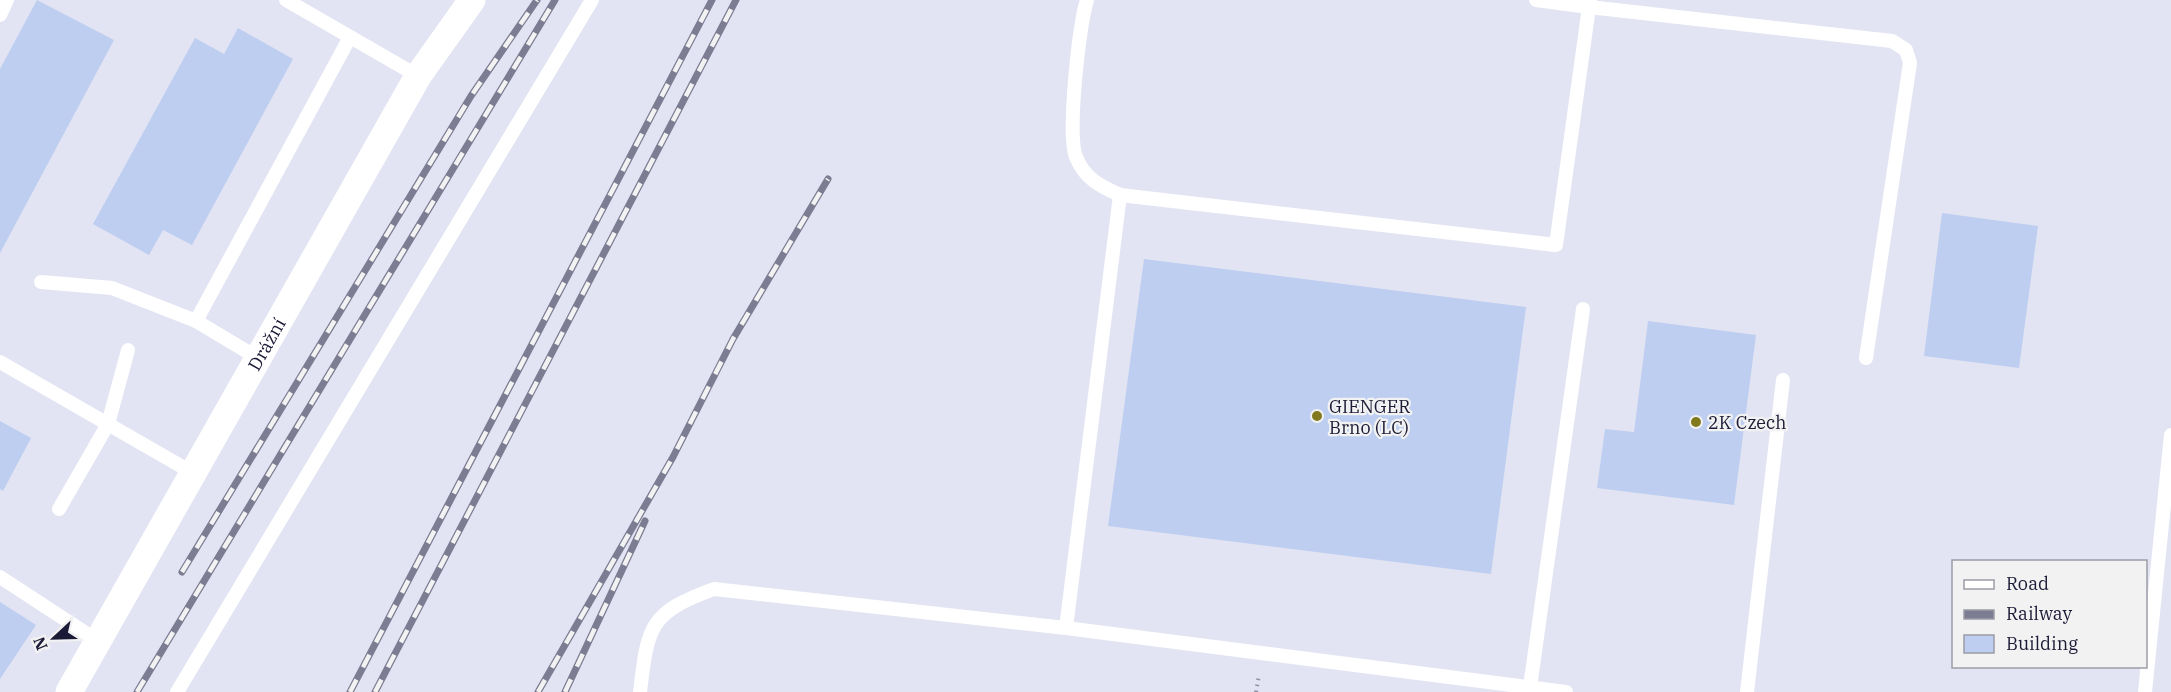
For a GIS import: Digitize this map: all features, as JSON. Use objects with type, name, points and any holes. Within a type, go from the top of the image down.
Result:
[{"type":"street","name":"Drážní","points":[[69,692],[418,75],[472,0]]},
{"type":"lane","points":[[0,15],[7,0]]},
{"type":"lane","points":[[286,0],[418,75]]},
{"type":"lane","points":[[177,692],[592,0]]},
{"type":"lane","points":[[1087,0],[1074,112],[1076,156],[1092,182],[1120,195],[1556,245],[1590,3]]},
{"type":"lane","points":[[1536,0],[1590,3],[1892,41],[1906,50],[1910,63],[1866,358]]},
{"type":"lane","points":[[196,321],[350,37]]},
{"type":"lane","points":[[1066,628],[1120,195]]},
{"type":"lane","points":[[41,282],[112,288],[196,321],[258,358]]},
{"type":"lane","points":[[1530,687],[1583,309]]},
{"type":"lane","points":[[59,509],[108,424],[128,350]]},
{"type":"lane","points":[[0,362],[193,473]]},
{"type":"lane","points":[[1747,692],[1783,380]]},
{"type":"lane","points":[[2145,692],[2171,435]]},
{"type":"lane","points":[[0,577],[98,641]]},
{"type":"lane","points":[[640,692],[647,639],[661,617],[682,600],[714,589],[1066,628],[1566,692]]},
{"type":"building","points":[[37,0],[114,40],[0,253],[0,69]]},
{"type":"building","points":[[238,28],[293,59],[192,245],[163,230],[149,255],[93,224],[195,38],[224,54]]},
{"type":"building","points":[[1942,213],[2038,226],[2019,368],[1924,356]]},
{"type":"building","name":"GIENGER Brno (LC)","points":[[1144,259],[1526,307],[1491,574],[1108,526]]},
{"type":"building","points":[[1648,321],[1756,335],[1734,505],[1597,488],[1605,429],[1634,432]]},
{"type":"building","points":[[0,421],[31,438],[3,491],[0,489]]},
{"type":"building","points":[[0,602],[36,625],[0,679]]},
{"type":"railway","points":[[182,572],[471,96],[537,0]]},
{"type":"railway","points":[[137,692],[555,0]]},
{"type":"railway","points":[[350,692],[712,0]]},
{"type":"railway","points":[[375,692],[736,0]]},
{"type":"railway","points":[[538,692],[673,457],[733,339],[828,179]]},
{"type":"railway","points":[[565,692],[645,521]]},
{"type":"place","name":"GIENGER Brno (LC)","points":[[1317,416]]},
{"type":"place","name":"2K Czech","points":[[1696,422]]}]
